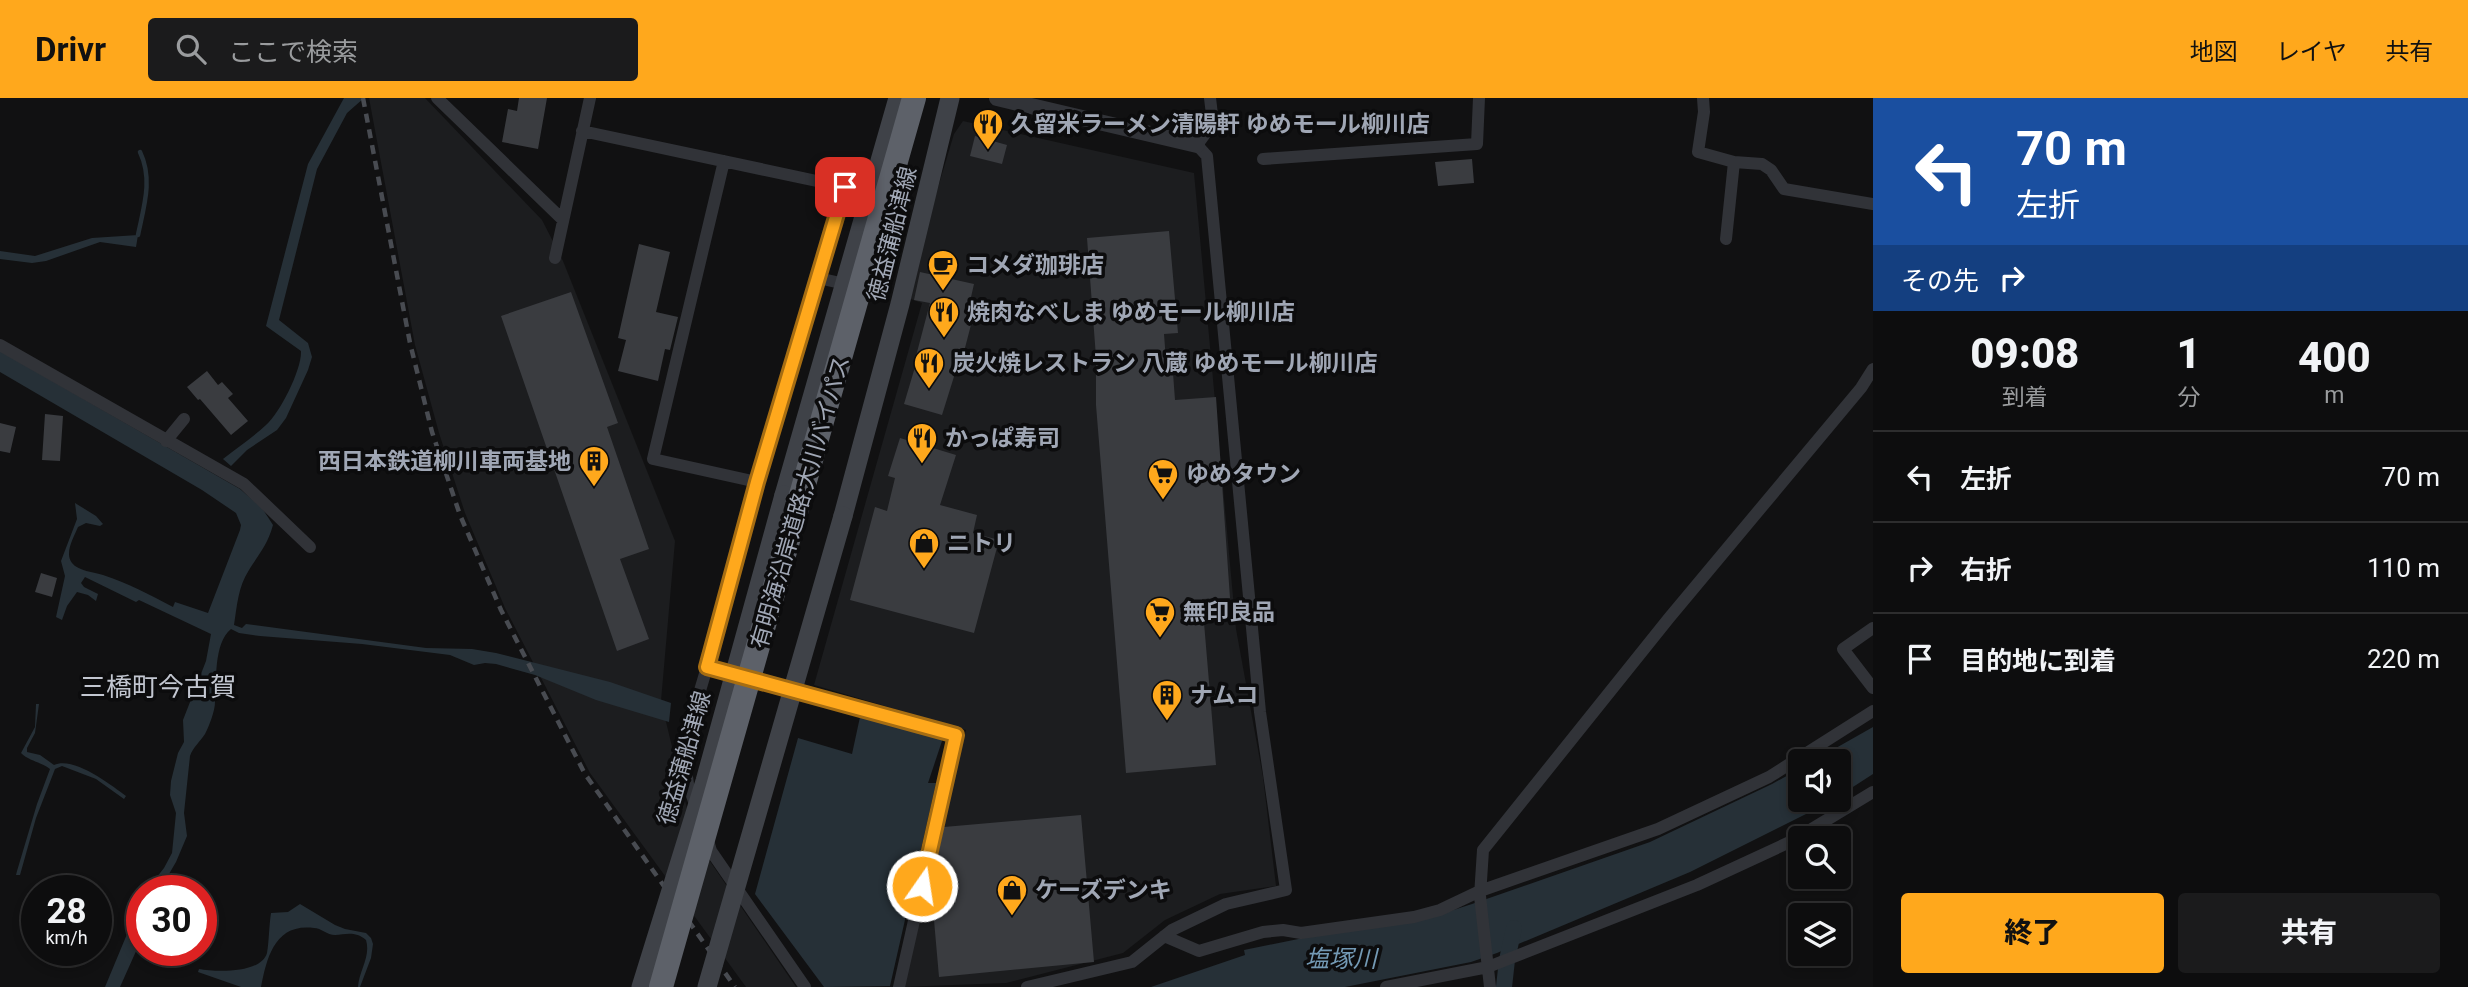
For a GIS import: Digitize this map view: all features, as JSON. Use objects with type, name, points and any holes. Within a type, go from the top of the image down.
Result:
[{"type":"highway","name":"有明海沿岸道路;大川バイパス","points":[[661,987],[914,98]]},
{"type":"main road","name":"徳益蒲船津線","points":[[641,987],[705,780],[898,98]]},
{"type":"main road","name":"徳益蒲船津線","points":[[707,987],[843,516],[900,304],[950,98]]},
{"type":"street","points":[[437,98],[563,220]]},
{"type":"street","points":[[555,258],[590,98]]},
{"type":"street","points":[[998,98],[1197,145],[1207,156],[1260,712],[1286,890],[1226,904],[1172,930],[1132,962],[1027,987]]},
{"type":"street","points":[[1197,145],[1213,123],[1210,98]]},
{"type":"street","points":[[1263,159],[1477,144],[1479,98]]},
{"type":"street","points":[[1703,98],[1704,112],[1698,152],[1734,162],[1762,164],[1772,170],[1784,189],[1873,204]]},
{"type":"street","points":[[582,131],[845,187],[757,482],[683,748],[688,784],[712,851],[805,987]]},
{"type":"street","points":[[724,161],[653,459],[757,482]]},
{"type":"street","points":[[1726,239],[1734,162]]},
{"type":"street","points":[[818,278],[845,284]]},
{"type":"street","points":[[0,345],[244,484],[310,547]]},
{"type":"street","points":[[1490,987],[1480,893],[1483,850],[1670,618],[1861,388],[1873,369]]},
{"type":"street","points":[[166,441],[184,419]]},
{"type":"street","points":[[1873,628],[1843,649],[1873,688]]},
{"type":"street","points":[[707,667],[956,735],[899,987]]},
{"type":"street","points":[[1164,936],[1199,951],[1262,932],[1283,930],[1301,933],[1414,917],[1440,910],[1658,829],[1769,777],[1873,711]]},
{"type":"street","points":[[1386,987],[1488,967],[1697,886],[1792,841],[1873,792]]},
{"type":"street","points":[[1088,973],[1091,987]]},
{"type":"shaded area","points":[[369,98],[425,98],[542,220],[563,261],[675,541],[661,701],[694,838],[796,987],[746,987],[590,773],[505,608],[465,513],[415,345]]},
{"type":"shaded area","points":[[963,121],[1194,173],[1236,629],[1263,777],[1276,886],[1220,894],[1165,920],[1123,953],[1006,983],[901,987],[966,730],[814,685],[922,303],[905,297],[954,134]]},
{"type":"water","points":[[344,98],[364,98],[347,113],[317,169],[279,320],[308,343],[312,357],[286,418],[277,430],[247,450],[231,466],[223,459],[272,419],[298,368],[301,351],[266,326],[308,164]]},
{"type":"water","points":[[138,235],[136,247],[100,242],[46,261],[32,263],[0,259],[0,251],[35,256],[92,238]]},
{"type":"water","points":[[0,351],[240,489],[262,508],[273,525],[266,544],[242,583],[234,625],[242,628],[246,624],[426,648],[472,649],[496,653],[610,682],[671,703],[669,722],[596,700],[535,675],[496,664],[474,665],[450,655],[362,644],[260,636],[231,629],[221,644],[219,653],[212,718],[190,756],[184,813],[187,836],[168,875],[159,875],[172,853],[176,813],[170,795],[171,781],[178,753],[184,742],[183,720],[206,661],[211,634],[85,577],[81,583],[98,594],[96,601],[77,592],[67,606],[62,620],[56,617],[65,576],[61,561],[77,519],[75,503],[96,516],[103,524],[100,526],[86,523],[78,527],[69,550],[70,559],[75,566],[139,589],[173,607],[175,602],[208,613],[241,525],[236,513],[202,490],[0,372]]},
{"type":"water","points":[[36,704],[39,704],[35,733],[27,752],[40,755],[54,765],[72,764],[82,768],[126,796],[124,799],[96,779],[62,766],[55,769],[36,818],[20,875],[16,875],[50,769],[21,753],[35,727]]},
{"type":"water","points":[[860,717],[943,738],[928,783],[936,783],[890,986],[824,987],[755,894],[798,738],[852,754]]},
{"type":"water","points":[[1873,727],[1873,774],[1851,788],[1851,749],[1834,749]]},
{"type":"water","name":"塩塚川","points":[[1788,775],[1788,812],[1810,812],[1690,872],[1471,962],[1345,987],[1151,987],[1245,955],[1244,950],[1333,932],[1419,921],[1472,904],[1650,842]]},
{"type":"water","points":[[300,904],[335,925],[366,933],[371,938],[371,958],[360,987],[359,981],[367,952],[366,940],[355,934],[332,935],[314,928],[290,931],[275,944],[266,964],[261,987],[241,987],[198,972],[199,969],[237,970],[256,965],[267,953],[271,913],[288,912]]},
{"type":"water","points":[[126,936],[126,966],[129,966],[120,987],[105,987]]},
{"type":"building","points":[[519,98],[547,98],[538,149],[502,142],[508,109],[517,111]]},
{"type":"building","name":"久留米ラーメン清陽軒 ゆめモール柳川店","points":[[975,136],[1007,145],[1002,164],[970,156]]},
{"type":"building","points":[[1472,159],[1474,183],[1438,186],[1435,162]]},
{"type":"building","points":[[1169,231],[1178,333],[1164,334],[1167,374],[1173,373],[1175,400],[1216,397],[1230,598],[1202,599],[1216,765],[1126,773],[1096,405],[1096,357],[1087,238]]},
{"type":"building","points":[[639,244],[670,252],[656,312],[678,317],[670,350],[665,349],[658,381],[618,371],[626,340],[618,338]]},
{"type":"building","points":[[920,272],[974,284],[966,319],[972,321],[960,367],[957,367],[942,415],[904,404],[930,303],[914,300]]},
{"type":"building","name":"西日本鉄道柳川車両基地","points":[[571,292],[618,423],[607,427],[649,549],[620,559],[649,639],[617,651],[501,316]]},
{"type":"building","points":[[207,371],[218,385],[222,382],[233,394],[228,398],[248,421],[231,435],[187,387]]},
{"type":"building","points":[[45,414],[63,416],[60,461],[42,460]]},
{"type":"building","points":[[0,423],[16,427],[10,453],[0,451]]},
{"type":"building","name":"ニトリ","points":[[900,438],[956,455],[940,505],[977,515],[973,533],[999,540],[974,633],[850,600],[875,507],[887,511],[895,478],[888,476]]},
{"type":"building","points":[[41,573],[57,578],[52,597],[35,592]]},
{"type":"building","name":"ケーズデンキ","points":[[1081,815],[1094,962],[939,977],[931,886],[944,827]]},
{"type":"waterway","points":[[138,235],[147,182],[140,152]]},
{"type":"waterway","points":[[1504,987],[1514,928]]},
{"type":"railway","points":[[363,98],[410,343],[432,432],[460,515],[501,610],[585,774],[735,987]]},
{"type":"place","name":"久留米ラーメン清陽軒 ゆめモール柳川店","points":[[988,151]]},
{"type":"place","name":"コメダ珈琲店","points":[[943,292]]},
{"type":"place","name":"焼肉なべしま ゆめモール柳川店","points":[[944,339]]},
{"type":"place","name":"炭火焼レストラン 八蔵 ゆめモール柳川店","points":[[929,390]]},
{"type":"place","name":"かっぱ寿司","points":[[922,465]]},
{"type":"place","name":"西日本鉄道柳川車両基地","points":[[594,488]]},
{"type":"place","name":"ゆめタウン","points":[[1163,501]]},
{"type":"place","name":"ニトリ","points":[[924,570]]},
{"type":"place","name":"無印良品","points":[[1160,639]]},
{"type":"place","name":"ナムコ","points":[[1167,722]]},
{"type":"place","name":"ケーズデンキ","points":[[1012,917]]},
{"type":"district","name":"三橋町今古賀","points":[[158,687]]},
{"type":"route","points":[[845,187],[757,482],[707,667],[956,735],[922,886]]}]
